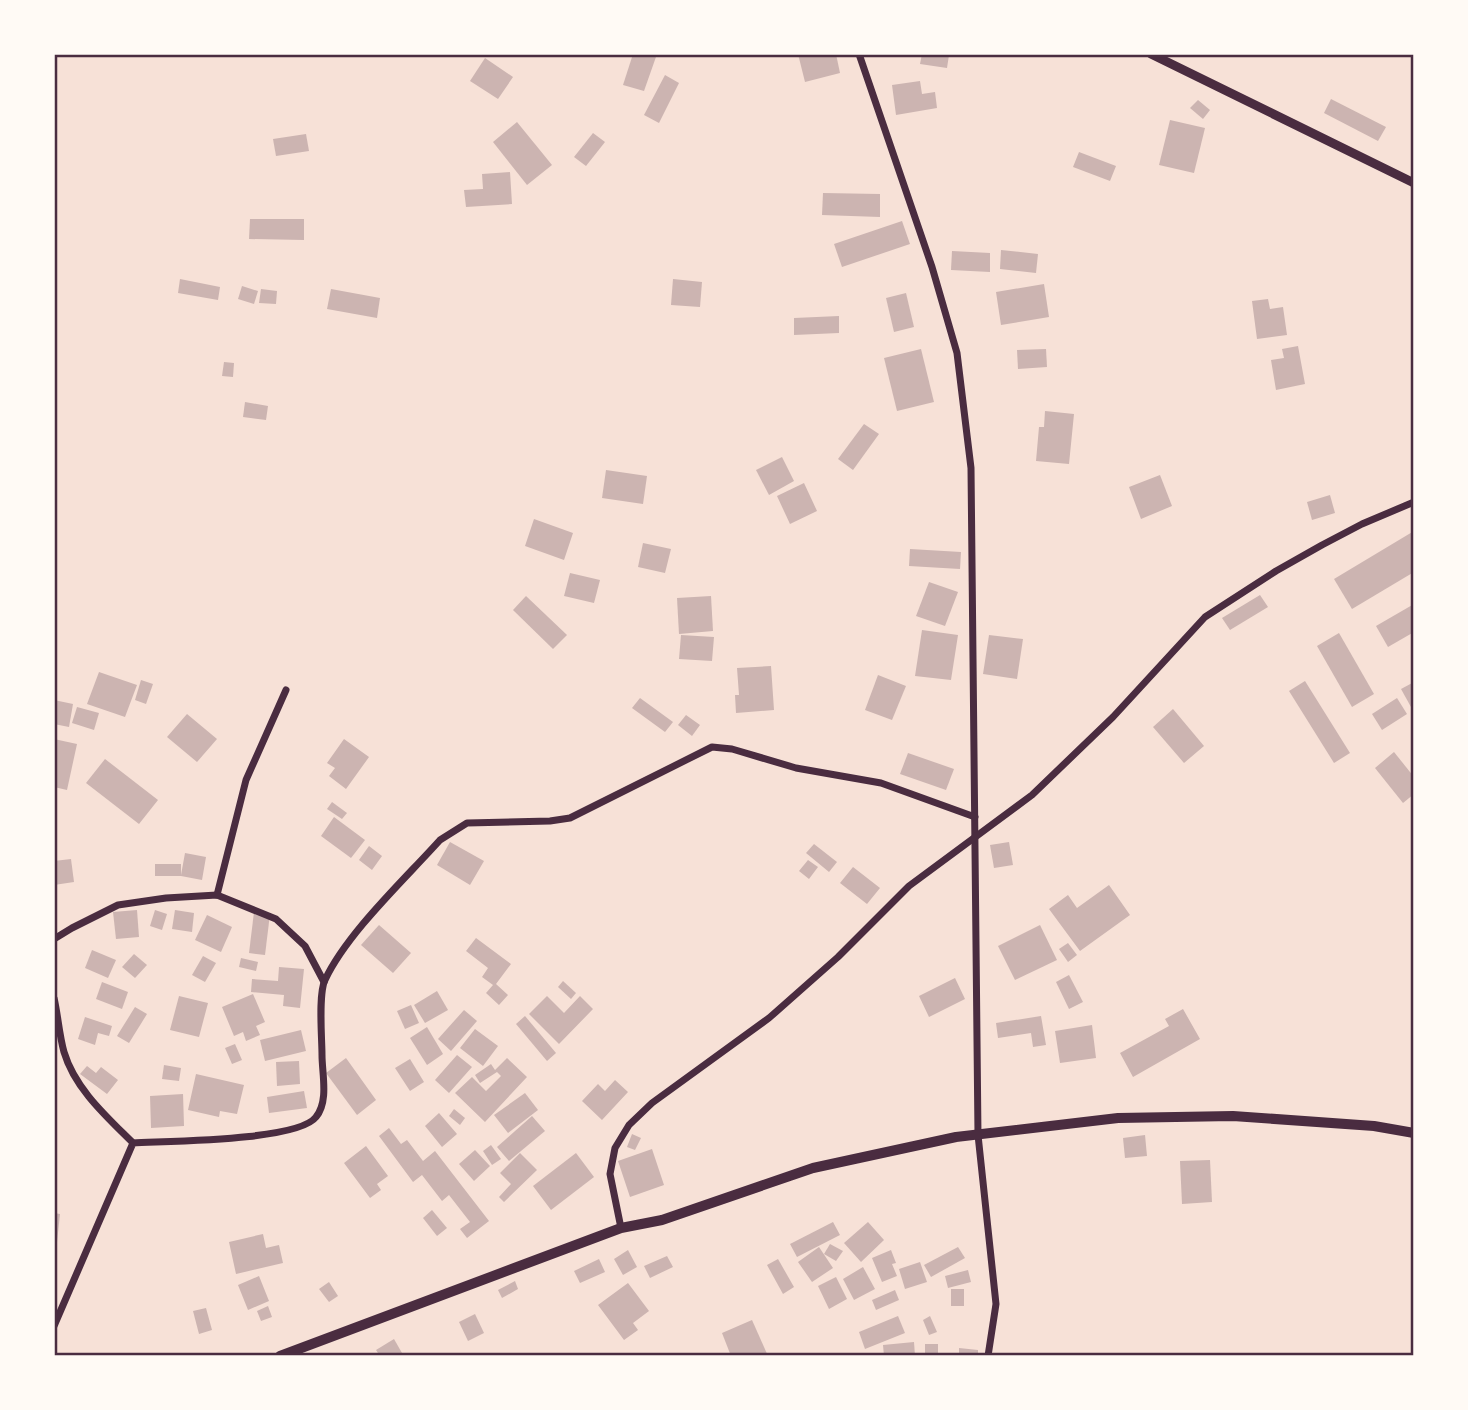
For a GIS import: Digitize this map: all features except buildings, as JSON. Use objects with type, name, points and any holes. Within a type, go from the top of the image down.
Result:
[{"type":"main road","points":[[280,1356],[621,1228],[662,1220],[813,1168],[956,1137],[1118,1118],[1233,1116],[1374,1126],[1414,1133]]},
{"type":"street","points":[[859,54],[932,267],[957,353],[971,468],[978,1135],[996,1304],[988,1356]]},
{"type":"street","points":[[1151,54],[1414,183]]},
{"type":"street","points":[[621,1228],[610,1174],[615,1148],[629,1125],[652,1103],[769,1018],[838,957],[909,886],[1032,795],[1113,717],[1205,617],[1322,545],[1414,502]]},
{"type":"street","points":[[217,895],[246,780],[286,690]]},
{"type":"street","points":[[54,998],[65,1054],[82,1087],[99,1110],[133,1143],[241,1137],[300,1129],[316,1118],[324,1101],[324,982],[350,941],[440,840],[454,830],[467,824],[570,818],[712,747],[732,749],[796,768],[881,783],[975,817]]},
{"type":"street","points":[[54,939],[118,905],[166,898],[217,895],[276,919],[305,946],[324,982]]},
{"type":"street","points":[[54,1326],[133,1143]]}]
